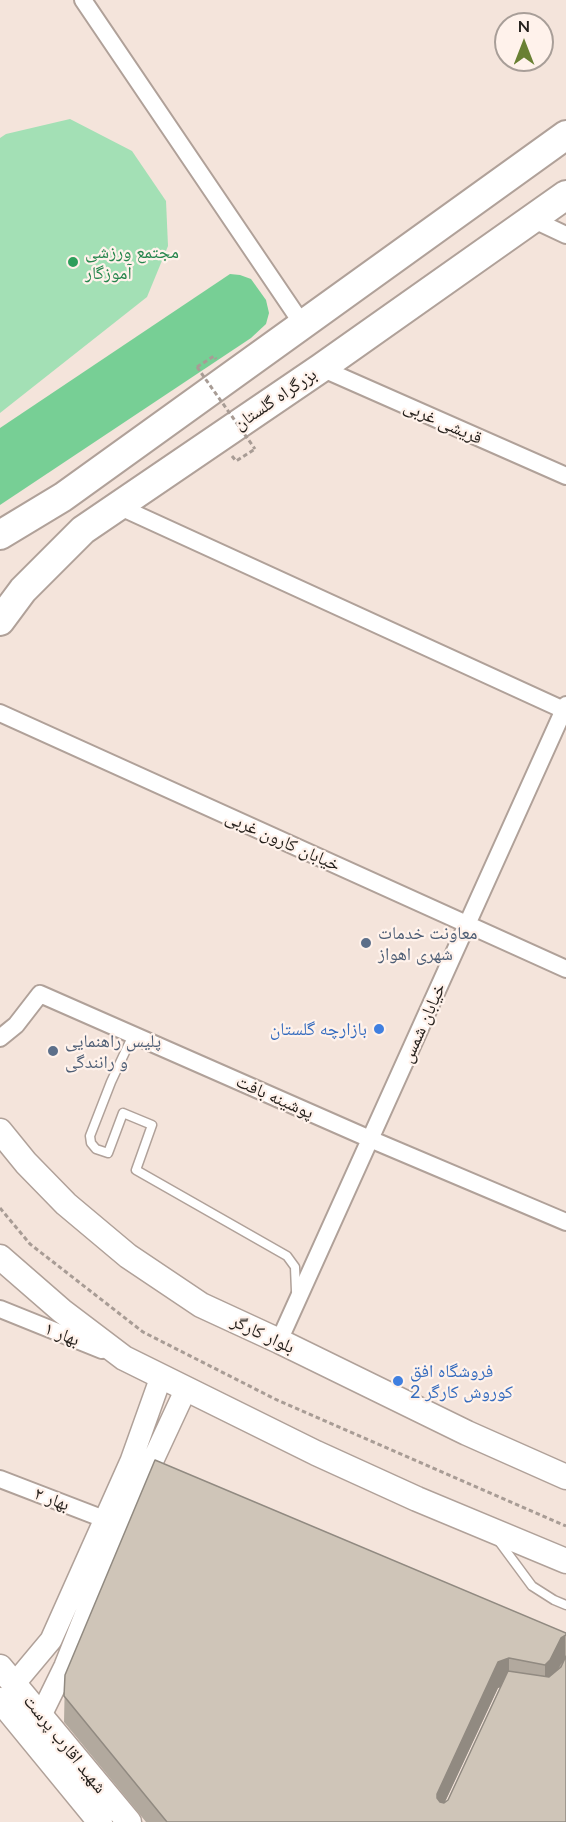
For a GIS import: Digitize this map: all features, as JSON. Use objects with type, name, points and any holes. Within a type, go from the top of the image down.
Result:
[{"type":"highway","points":[[0,535],[63,497],[566,135]]},
{"type":"highway","name":"بزرگراه گلستان","points":[[0,621],[11,597],[83,530],[321,368],[566,195]]},
{"type":"main road","name":"بلوار کارگر","points":[[0,1131],[26,1163],[66,1203],[128,1256],[201,1305],[467,1433],[566,1477]]},
{"type":"main road","points":[[0,1257],[62,1311],[124,1358],[326,1458],[566,1561]]},
{"type":"main road","name":"شهید اقارب پرست","points":[[5,1683],[41,1715],[129,1822]]},
{"type":"main road","name":"شهید اقارب پرست","points":[[5,1683],[100,1822]]},
{"type":"street","points":[[84,0],[303,325]]},
{"type":"street","points":[[531,219],[566,235]]},
{"type":"street","name":"قریشی غربی","points":[[321,368],[566,476]]},
{"type":"street","points":[[118,506],[565,709]]},
{"type":"street","name":"خیابان شمس","points":[[279,1341],[565,709]]},
{"type":"street","name":"خیابان کارون غربی","points":[[0,712],[566,969]]},
{"type":"street","name":"پوشینه بافت","points":[[0,1038],[16,1025],[40,994],[566,1222]]},
{"type":"street","name":"بهار ۱","points":[[0,1309],[124,1358]]},
{"type":"street","points":[[5,1683],[51,1640],[131,1461],[161,1377]]},
{"type":"street","points":[[41,1715],[65,1666],[112,1548],[186,1389]]},
{"type":"street","name":"بهار ۲","points":[[0,1479],[104,1519]]},
{"type":"lane","points":[[133,1035],[111,1082],[90,1136],[91,1143],[96,1149],[108,1153],[123,1113],[152,1125],[136,1170],[287,1256],[295,1267],[297,1302]]},
{"type":"lane","points":[[491,1530],[532,1586],[566,1605]]},
{"type":"path","points":[[214,356],[197,367],[255,449],[236,461]]},
{"type":"path","points":[[0,1208],[30,1244],[142,1332],[275,1399],[566,1527]]},
{"type":"green space","name":"مجتمع ورزشی آموزگار","points":[[70,119],[132,151],[166,201],[168,246],[147,297],[0,413],[0,138],[6,134]]},
{"type":"green space","points":[[230,274],[251,279],[266,300],[269,313],[266,324],[251,338],[0,505],[0,428]]},
{"type":"building","points":[[155,1460],[566,1633],[545,1665],[509,1658],[498,1662],[437,1798],[444,1803],[448,1800],[508,1671],[549,1677],[561,1667],[566,1656],[566,1822],[167,1822],[64,1696],[65,1675]]},
{"type":"place","name":"مجتمع ورزشی آموزگار","points":[[73,262]]},
{"type":"place","name":"معاونت خدمات شهری اهواز","points":[[366,943]]},
{"type":"place","name":"بازارچه گلستان","points":[[379,1029]]},
{"type":"place","name":"پلیس راهنمایی و رانندگی","points":[[53,1051]]},
{"type":"place","name":"فروشگاه افق کوروش کارگر 2","points":[[398,1381]]}]
